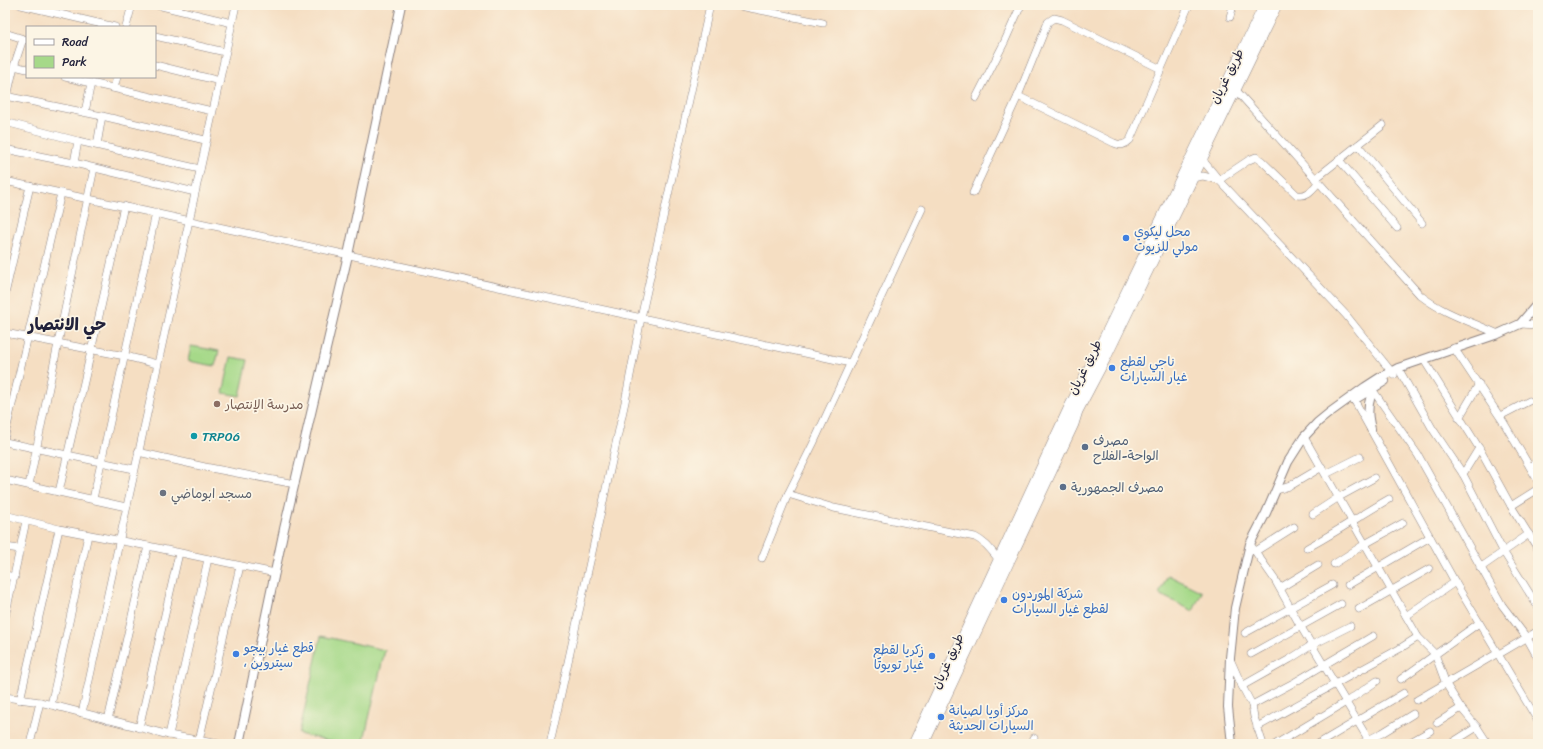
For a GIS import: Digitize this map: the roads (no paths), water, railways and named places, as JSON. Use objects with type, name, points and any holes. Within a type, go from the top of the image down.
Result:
[{"type":"highway","name":"طريق غريان","points":[[922,744],[1003,565],[1069,409],[1265,5]]},
{"type":"highway","name":"طريق غريان","points":[[914,744],[1073,424],[1077,411],[1109,351],[1202,155],[1276,5]]},
{"type":"street","points":[[21,5],[103,26]]},
{"type":"street","points":[[126,26],[132,5]]},
{"type":"street","points":[[157,5],[232,23]]},
{"type":"street","points":[[82,713],[118,541],[236,5]]},
{"type":"street","points":[[239,744],[275,573],[348,254],[401,5]]},
{"type":"street","points":[[550,744],[625,402],[641,318],[710,5]]},
{"type":"street","points":[[735,5],[823,24]]},
{"type":"street","points":[[976,98],[1004,43],[1021,5]]},
{"type":"street","points":[[1018,96],[1120,145],[1125,144],[1130,140],[1189,5]]},
{"type":"street","points":[[1230,17],[1233,5]]},
{"type":"street","points":[[973,193],[1018,96],[1048,22],[1054,18],[1062,20],[1161,68]]},
{"type":"street","points":[[5,33],[25,39],[14,66],[6,96],[85,112],[206,140]]},
{"type":"street","points":[[156,36],[225,52]]},
{"type":"street","points":[[14,66],[26,69]]},
{"type":"street","points":[[156,66],[220,81]]},
{"type":"street","points":[[69,78],[212,110]]},
{"type":"street","points":[[114,88],[117,78]]},
{"type":"street","points":[[85,112],[91,83]]},
{"type":"street","points":[[1235,89],[1420,295],[1434,305],[1498,334]]},
{"type":"street","points":[[97,145],[102,116]]},
{"type":"street","points":[[5,122],[78,141],[200,168]]},
{"type":"street","points":[[1192,178],[1203,176],[1219,180],[1252,158],[1256,157],[1262,160],[1297,195],[1302,196],[1307,194],[1317,181],[1339,160],[1383,125]]},
{"type":"street","points":[[74,163],[78,141]]},
{"type":"street","points":[[1358,145],[1422,223]]},
{"type":"street","points":[[5,149],[74,163],[194,192]]},
{"type":"street","points":[[1202,155],[1205,163],[1219,180],[1346,315],[1396,372],[1463,474],[1503,551],[1538,607]]},
{"type":"street","points":[[1339,160],[1397,228]]},
{"type":"street","points":[[29,485],[94,168]]},
{"type":"street","points":[[5,181],[851,363]]},
{"type":"street","points":[[5,294],[30,186]]},
{"type":"street","points":[[5,435],[60,193]]},
{"type":"street","points":[[59,492],[124,206]]},
{"type":"street","points":[[762,558],[788,494],[851,363],[922,209]]},
{"type":"street","points":[[93,499],[156,213]]},
{"type":"street","points":[[1353,398],[1365,387],[1411,364],[1498,334],[1520,324],[1538,304]]},
{"type":"street","points":[[1520,324],[1538,324]]},
{"type":"street","points":[[5,333],[58,344],[92,349],[157,364]]},
{"type":"street","points":[[1454,348],[1500,416],[1538,481]]},
{"type":"street","points":[[1424,360],[1479,448],[1511,506],[1538,549]]},
{"type":"street","points":[[1232,744],[1228,707],[1230,658],[1235,608],[1250,544],[1277,490],[1288,462],[1304,437],[1318,422],[1338,406],[1370,390],[1396,372]]},
{"type":"street","points":[[1459,418],[1479,384]]},
{"type":"street","points":[[1370,390],[1371,395],[1368,411],[1371,429]]},
{"type":"street","points":[[1370,390],[1418,455],[1480,568],[1502,605],[1527,638],[1538,658]]},
{"type":"street","points":[[1353,398],[1455,582],[1538,721]]},
{"type":"street","points":[[1500,416],[1528,401]]},
{"type":"street","points":[[1304,437],[1418,636],[1435,654],[1446,684],[1461,708],[1477,727],[1488,744]]},
{"type":"street","points":[[5,442],[134,469]]},
{"type":"street","points":[[1463,474],[1479,448]]},
{"type":"street","points":[[138,452],[205,467],[296,484]]},
{"type":"street","points":[[1277,490],[1360,457]]},
{"type":"street","points":[[1530,467],[1538,462]]},
{"type":"street","points":[[1313,514],[1339,497],[1374,478]]},
{"type":"street","points":[[5,480],[126,507]]},
{"type":"street","points":[[1511,506],[1538,489]]},
{"type":"street","points":[[788,494],[834,508],[975,538],[983,541],[989,546],[1003,565]]},
{"type":"street","points":[[1307,548],[1330,536],[1352,520],[1389,499]]},
{"type":"street","points":[[5,516],[58,529],[148,546],[275,573]]},
{"type":"street","points":[[5,617],[6,605],[15,577],[26,521]]},
{"type":"street","points":[[1334,564],[1365,544],[1403,523]]},
{"type":"street","points":[[1256,551],[1294,527]]},
{"type":"street","points":[[20,700],[58,529]]},
{"type":"street","points":[[1480,568],[1529,534]]},
{"type":"street","points":[[52,705],[88,535]]},
{"type":"street","points":[[1348,585],[1430,537]]},
{"type":"street","points":[[1250,544],[1280,588],[1301,627],[1370,742]]},
{"type":"street","points":[[108,720],[148,546]]},
{"type":"street","points":[[5,547],[20,549]]},
{"type":"street","points":[[139,728],[179,553]]},
{"type":"street","points":[[169,735],[208,559]]},
{"type":"street","points":[[1280,588],[1318,565]]},
{"type":"street","points":[[199,741],[240,566]]},
{"type":"street","points":[[1360,609],[1429,569]]},
{"type":"street","points":[[5,575],[15,577]]},
{"type":"street","points":[[1406,616],[1455,582]]},
{"type":"street","points":[[1245,633],[1332,585]]},
{"type":"street","points":[[1251,654],[1341,604]]},
{"type":"street","points":[[1401,679],[1479,622]]},
{"type":"street","points":[[1242,686],[1312,645],[1350,626]]},
{"type":"street","points":[[1417,700],[1538,631]]},
{"type":"street","points":[[1252,705],[1373,636]]},
{"type":"street","points":[[1257,727],[1418,636]]},
{"type":"street","points":[[1230,658],[1252,705],[1263,744]]},
{"type":"street","points":[[1276,744],[1346,702],[1376,681]]},
{"type":"street","points":[[1318,744],[1404,693]]},
{"type":"street","points":[[5,697],[40,702],[139,728],[219,744]]},
{"type":"street","points":[[30,744],[40,702]]},
{"type":"street","points":[[1437,722],[1461,708]]},
{"type":"street","points":[[1360,744],[1370,742],[1413,714]]},
{"type":"street","points":[[1450,744],[1477,727]]},
{"type":"street","points":[[1407,744],[1430,731]]},
{"type":"place","name":"محل ليكوي مولي للزيوت","points":[[1126,238]]},
{"type":"place","name":"ناجي لقطع غيار السيارات","points":[[1112,368]]},
{"type":"place","name":"مدرسة الإنتصار","points":[[217,404]]},
{"type":"place","name":"TRP06","points":[[194,436]]},
{"type":"place","name":"مصرف الواحة-الفلاح","points":[[1085,447]]},
{"type":"place","name":"مصرف الجمهورية","points":[[1063,487]]},
{"type":"place","name":"مسجد ابوماضي","points":[[163,493]]},
{"type":"place","name":"شركة الموردون لقطع غيار السيارات","points":[[1004,600]]},
{"type":"place","name":"قطع غيار بيجو ، سيتروين","points":[[236,654]]},
{"type":"place","name":"زكريا لقطع غيار تويوتا","points":[[932,656]]},
{"type":"place","name":"مركز أويا لصيانة السيارات الحديثة","points":[[941,717]]},
{"type":"district","name":"حي الانتصار","points":[[67,324]]}]
